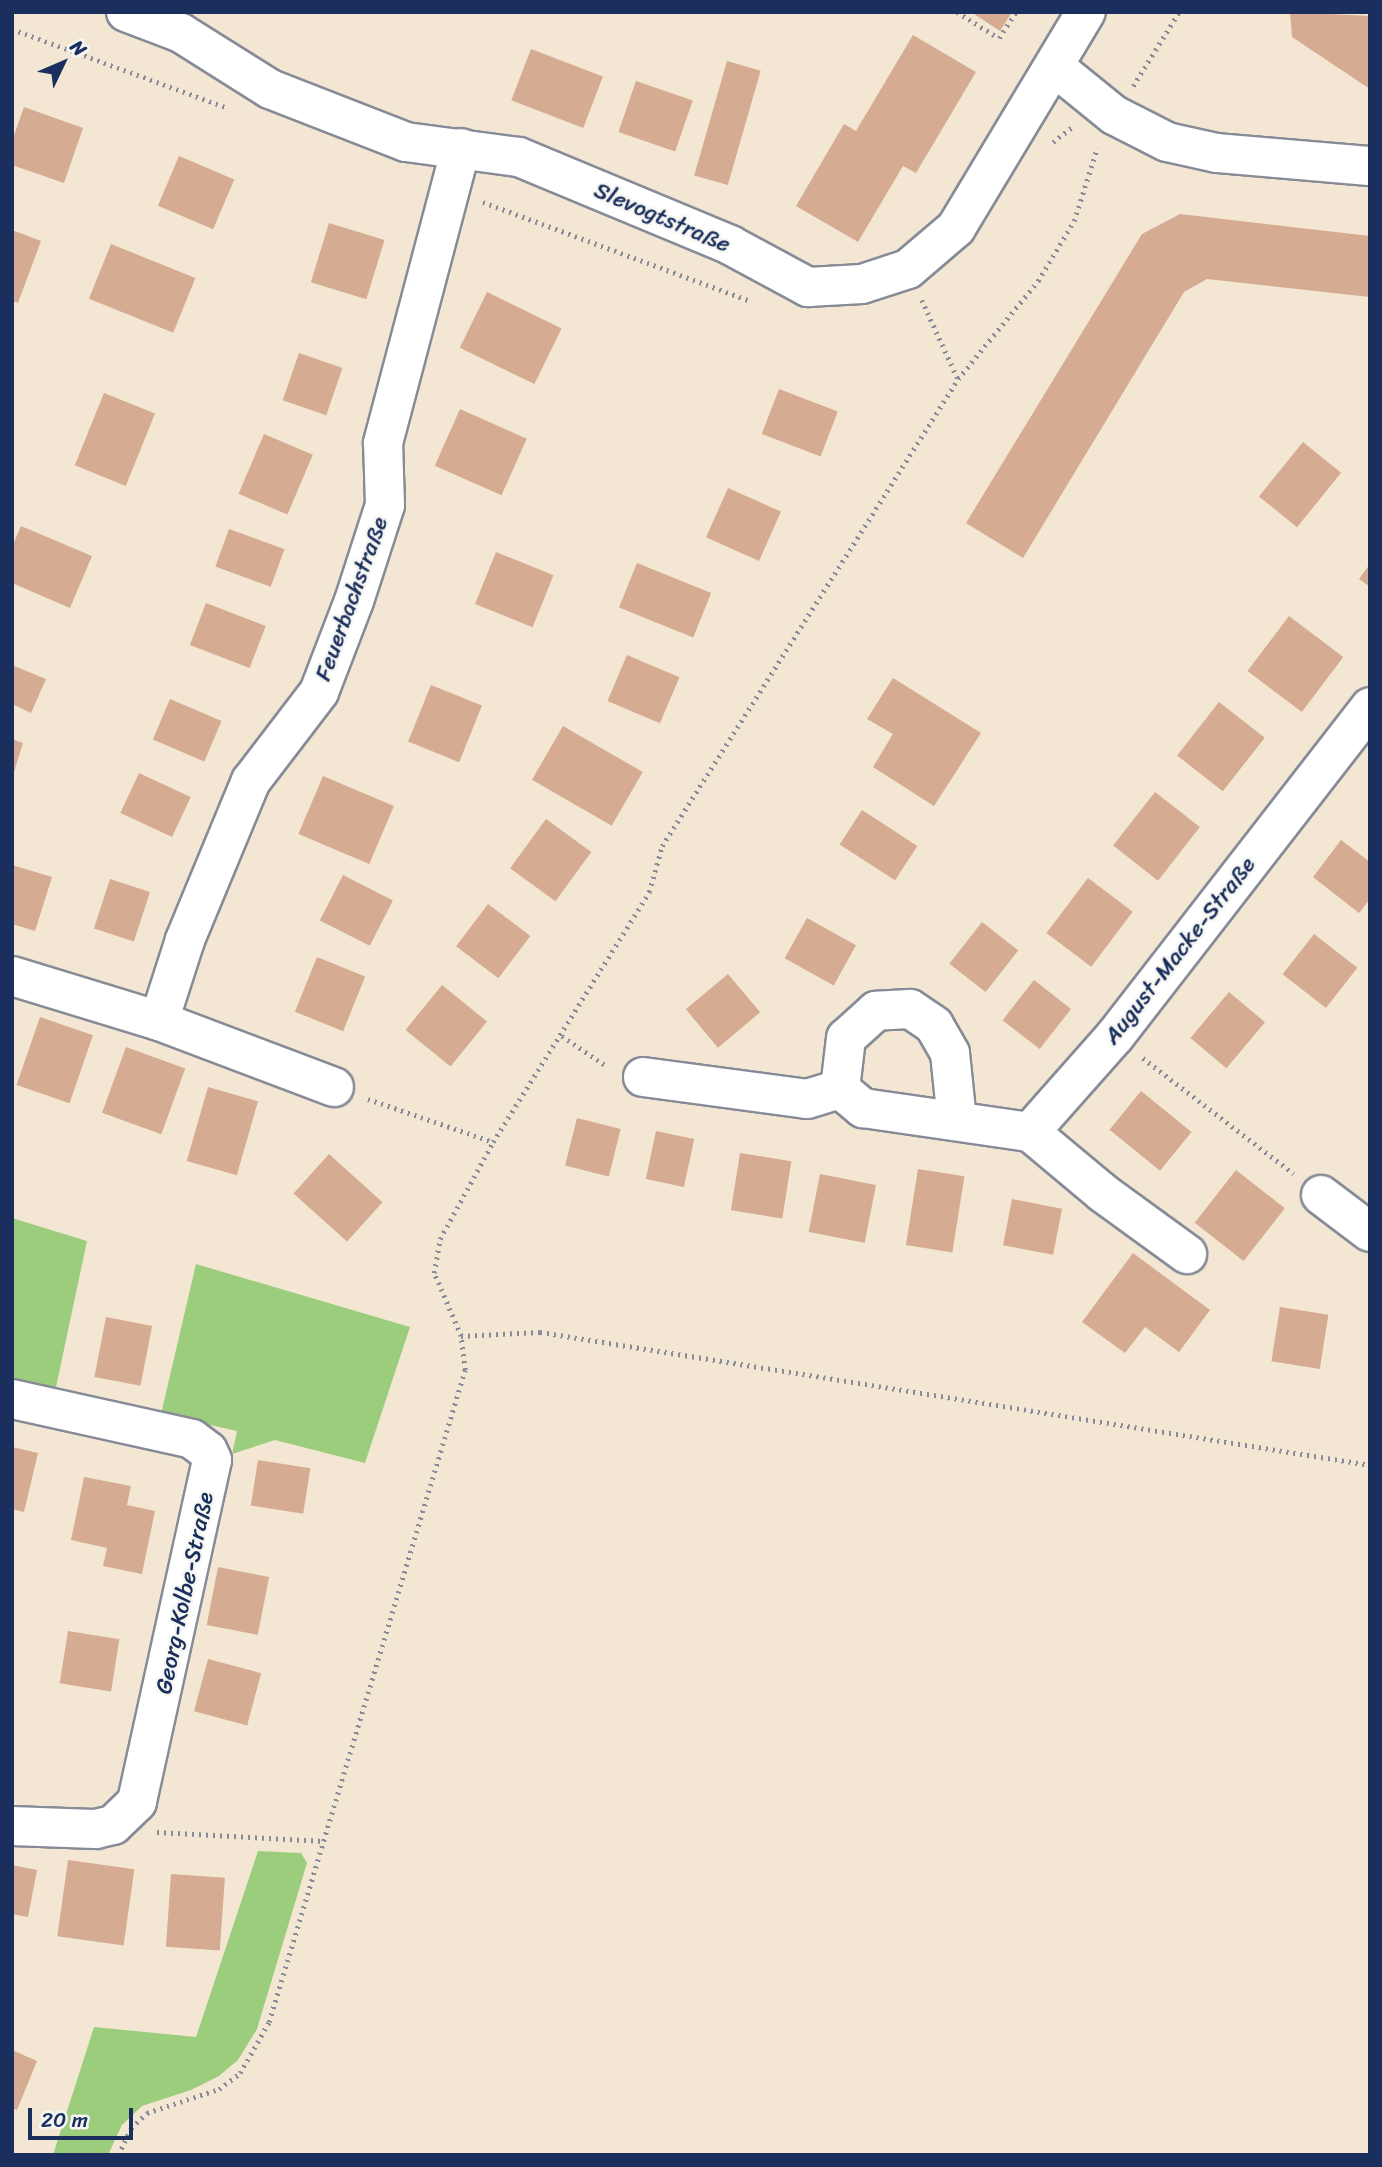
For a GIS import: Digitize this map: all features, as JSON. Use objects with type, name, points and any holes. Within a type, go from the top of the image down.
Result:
[{"type":"street","name":"Slevogtstraße","points":[[126,12],[181,33],[270,89],[406,142],[519,157],[730,245],[808,288],[862,284],[908,269],[956,228],[1056,68],[1086,12]]},
{"type":"street","points":[[1056,68],[1114,115],[1167,142],[1217,153],[1370,166]]},
{"type":"street","name":"Feuerbachstraße","points":[[159,1021],[185,940],[251,781],[319,692],[354,601],[385,505],[383,443],[461,148]]},
{"type":"street","name":"August-Macke-Straße","points":[[1030,1132],[1115,1036],[1370,707]]},
{"type":"street","points":[[12,976],[159,1021],[334,1087]]},
{"type":"street","points":[[840,1089],[846,1038],[876,1011],[910,1009],[934,1025],[950,1053],[957,1121]]},
{"type":"street","points":[[643,1077],[807,1099],[840,1089]]},
{"type":"street","points":[[840,1089],[863,1108],[1030,1132],[1103,1194],[1187,1254]]},
{"type":"street","points":[[1321,1195],[1370,1232]]},
{"type":"street","name":"Georg-Kolbe-Straße","points":[[12,1399],[192,1440],[208,1451],[212,1460],[143,1786],[126,1815],[96,1829],[12,1826]]},
{"type":"path","points":[[957,12],[999,38],[1016,12]]},
{"type":"path","points":[[118,2155],[131,2128],[147,2113],[219,2090],[240,2073],[257,2050],[455,1413],[465,1370],[461,1336],[434,1273],[434,1254],[493,1142],[562,1036],[649,892],[662,846],[958,379],[1038,281],[1074,221],[1093,154],[1114,115],[1179,12]]},
{"type":"path","points":[[920,296],[958,379]]},
{"type":"path","points":[[562,1036],[610,1068],[643,1077]]},
{"type":"path","points":[[1115,1036],[1321,1195]]},
{"type":"path","points":[[334,1087],[493,1142]]},
{"type":"path","points":[[461,1336],[540,1332],[1370,1465]]},
{"type":"path","points":[[96,1829],[324,1841]]},
{"type":"green space","points":[[12,1218],[87,1241],[55,1392],[12,1383]]},
{"type":"green space","points":[[196,1264],[410,1327],[365,1463],[275,1440],[232,1454],[237,1431],[161,1414]]},
{"type":"green space","points":[[258,1851],[301,1853],[307,1863],[257,2029],[238,2060],[219,2076],[191,2090],[142,2106],[122,2125],[108,2155],[53,2155],[94,2027],[196,2037]]},
{"type":"building","points":[[971,12],[1012,12],[1000,31]]},
{"type":"building","points":[[1290,12],[1370,16],[1370,89],[1292,37]]},
{"type":"building","points":[[913,35],[976,72],[916,173],[903,166],[858,242],[796,206],[844,124],[856,131]]},
{"type":"building","points":[[531,49],[603,77],[583,128],[511,100]]},
{"type":"building","points":[[727,61],[761,71],[728,185],[694,175]]},
{"type":"building","points":[[636,81],[693,101],[675,152],[618,132]]},
{"type":"building","points":[[24,107],[83,128],[64,183],[12,165],[12,141]]},
{"type":"building","points":[[179,156],[234,179],[213,229],[158,206]]},
{"type":"building","points":[[1180,214],[1370,236],[1370,297],[1207,279],[1184,292],[1023,558],[966,523],[1142,234]]},
{"type":"building","points":[[329,223],[384,240],[366,299],[311,282]]},
{"type":"building","points":[[12,230],[41,241],[18,303],[12,301]]},
{"type":"building","points":[[111,244],[195,278],[173,333],[89,299]]},
{"type":"building","points":[[487,292],[562,328],[534,384],[460,348]]},
{"type":"building","points":[[299,353],[342,368],[326,415],[283,400]]},
{"type":"building","points":[[779,389],[838,412],[821,456],[762,434]]},
{"type":"building","points":[[104,393],[155,414],[126,486],[75,465]]},
{"type":"building","points":[[460,409],[527,439],[501,495],[435,466]]},
{"type":"building","points":[[264,434],[313,455],[287,515],[239,494]]},
{"type":"building","points":[[1303,442],[1341,473],[1297,527],[1259,496]]},
{"type":"building","points":[[728,488],[781,512],[759,561],[706,537]]},
{"type":"building","points":[[21,526],[92,556],[70,608],[12,583],[12,547]]},
{"type":"building","points":[[229,529],[284,549],[271,587],[215,567]]},
{"type":"building","points":[[496,552],[553,575],[533,627],[475,604]]},
{"type":"building","points":[[637,563],[711,593],[693,637],[619,608]]},
{"type":"building","points":[[1370,564],[1370,587],[1359,579]]},
{"type":"building","points":[[206,603],[266,626],[250,668],[190,645]]},
{"type":"building","points":[[1289,616],[1343,657],[1302,712],[1247,671]]},
{"type":"building","points":[[627,655],[679,677],[660,723],[607,701]]},
{"type":"building","points":[[12,665],[46,679],[31,713],[12,704]]},
{"type":"building","points":[[893,678],[981,733],[934,806],[873,767],[893,734],[867,719]]},
{"type":"building","points":[[431,685],[482,706],[459,762],[408,742]]},
{"type":"building","points":[[170,699],[222,721],[204,761],[153,740]]},
{"type":"building","points":[[1219,702],[1265,738],[1223,791],[1177,756]]},
{"type":"building","points":[[563,726],[643,772],[612,826],[532,780]]},
{"type":"building","points":[[12,739],[23,743],[13,775],[12,775]]},
{"type":"building","points":[[139,773],[191,797],[172,837],[120,813]]},
{"type":"building","points":[[323,776],[394,806],[369,864],[298,834]]},
{"type":"building","points":[[1155,792],[1200,827],[1158,881],[1113,846]]},
{"type":"building","points":[[862,810],[917,846],[895,880],[840,844]]},
{"type":"building","points":[[546,819],[591,852],[555,901],[510,868]]},
{"type":"building","points":[[1341,840],[1370,862],[1370,899],[1359,913],[1313,877]]},
{"type":"building","points":[[12,865],[52,877],[35,931],[12,924]]},
{"type":"building","points":[[343,875],[393,900],[370,946],[320,920]]},
{"type":"building","points":[[1088,878],[1133,912],[1091,967],[1046,933]]},
{"type":"building","points":[[110,879],[150,892],[134,941],[94,928]]},
{"type":"building","points":[[488,904],[530,936],[498,978],[456,946]]},
{"type":"building","points":[[807,918],[856,945],[834,985],[785,958]]},
{"type":"building","points":[[982,922],[1018,950],[986,992],[949,964]]},
{"type":"building","points":[[1314,934],[1357,968],[1326,1008],[1283,974]]},
{"type":"building","points":[[317,957],[365,976],[343,1031],[295,1012]]},
{"type":"building","points":[[728,974],[760,1012],[718,1048],[686,1009]]},
{"type":"building","points":[[1034,980],[1071,1009],[1040,1049],[1003,1020]]},
{"type":"building","points":[[442,985],[487,1022],[451,1067],[405,1030]]},
{"type":"building","points":[[1229,992],[1265,1022],[1226,1068],[1190,1038]]},
{"type":"building","points":[[40,1017],[93,1035],[70,1103],[17,1085]]},
{"type":"building","points":[[126,1047],[185,1069],[161,1134],[102,1113]]},
{"type":"building","points":[[208,1087],[258,1101],[237,1175],[187,1161]]},
{"type":"building","points":[[1141,1091],[1192,1132],[1160,1171],[1110,1130]]},
{"type":"building","points":[[577,1118],[621,1129],[609,1176],[565,1166]]},
{"type":"building","points":[[656,1131],[694,1139],[684,1187],[646,1179]]},
{"type":"building","points":[[740,1153],[791,1161],[782,1218],[731,1210]]},
{"type":"building","points":[[329,1154],[383,1202],[347,1242],[294,1193]]},
{"type":"building","points":[[918,1169],[964,1176],[952,1252],[906,1245]]},
{"type":"building","points":[[1236,1170],[1285,1208],[1244,1261],[1195,1223]]},
{"type":"building","points":[[820,1174],[876,1185],[865,1243],[809,1232]]},
{"type":"building","points":[[1012,1199],[1062,1209],[1053,1255],[1003,1245]]},
{"type":"building","points":[[1133,1253],[1210,1310],[1179,1352],[1145,1327],[1125,1353],[1082,1322]]},
{"type":"building","points":[[1280,1307],[1328,1315],[1320,1369],[1271,1361]]},
{"type":"building","points":[[106,1317],[152,1326],[140,1386],[94,1377]]},
{"type":"building","points":[[12,1447],[38,1453],[24,1512],[12,1509]]},
{"type":"building","points":[[258,1460],[310,1468],[303,1514],[251,1505]]},
{"type":"building","points":[[84,1477],[131,1486],[127,1505],[155,1511],[142,1574],[103,1566],[107,1548],[71,1540]]},
{"type":"building","points":[[218,1567],[269,1577],[258,1635],[207,1625]]},
{"type":"building","points":[[68,1631],[119,1639],[111,1691],[60,1683]]},
{"type":"building","points":[[208,1659],[261,1673],[247,1725],[194,1711]]},
{"type":"building","points":[[68,1860],[134,1869],[124,1946],[57,1936]]},
{"type":"building","points":[[12,1865],[37,1870],[28,1917],[12,1914]]},
{"type":"building","points":[[171,1874],[225,1878],[220,1951],[166,1947]]},
{"type":"building","points":[[12,2050],[37,2061],[17,2110],[12,2108]]}]
